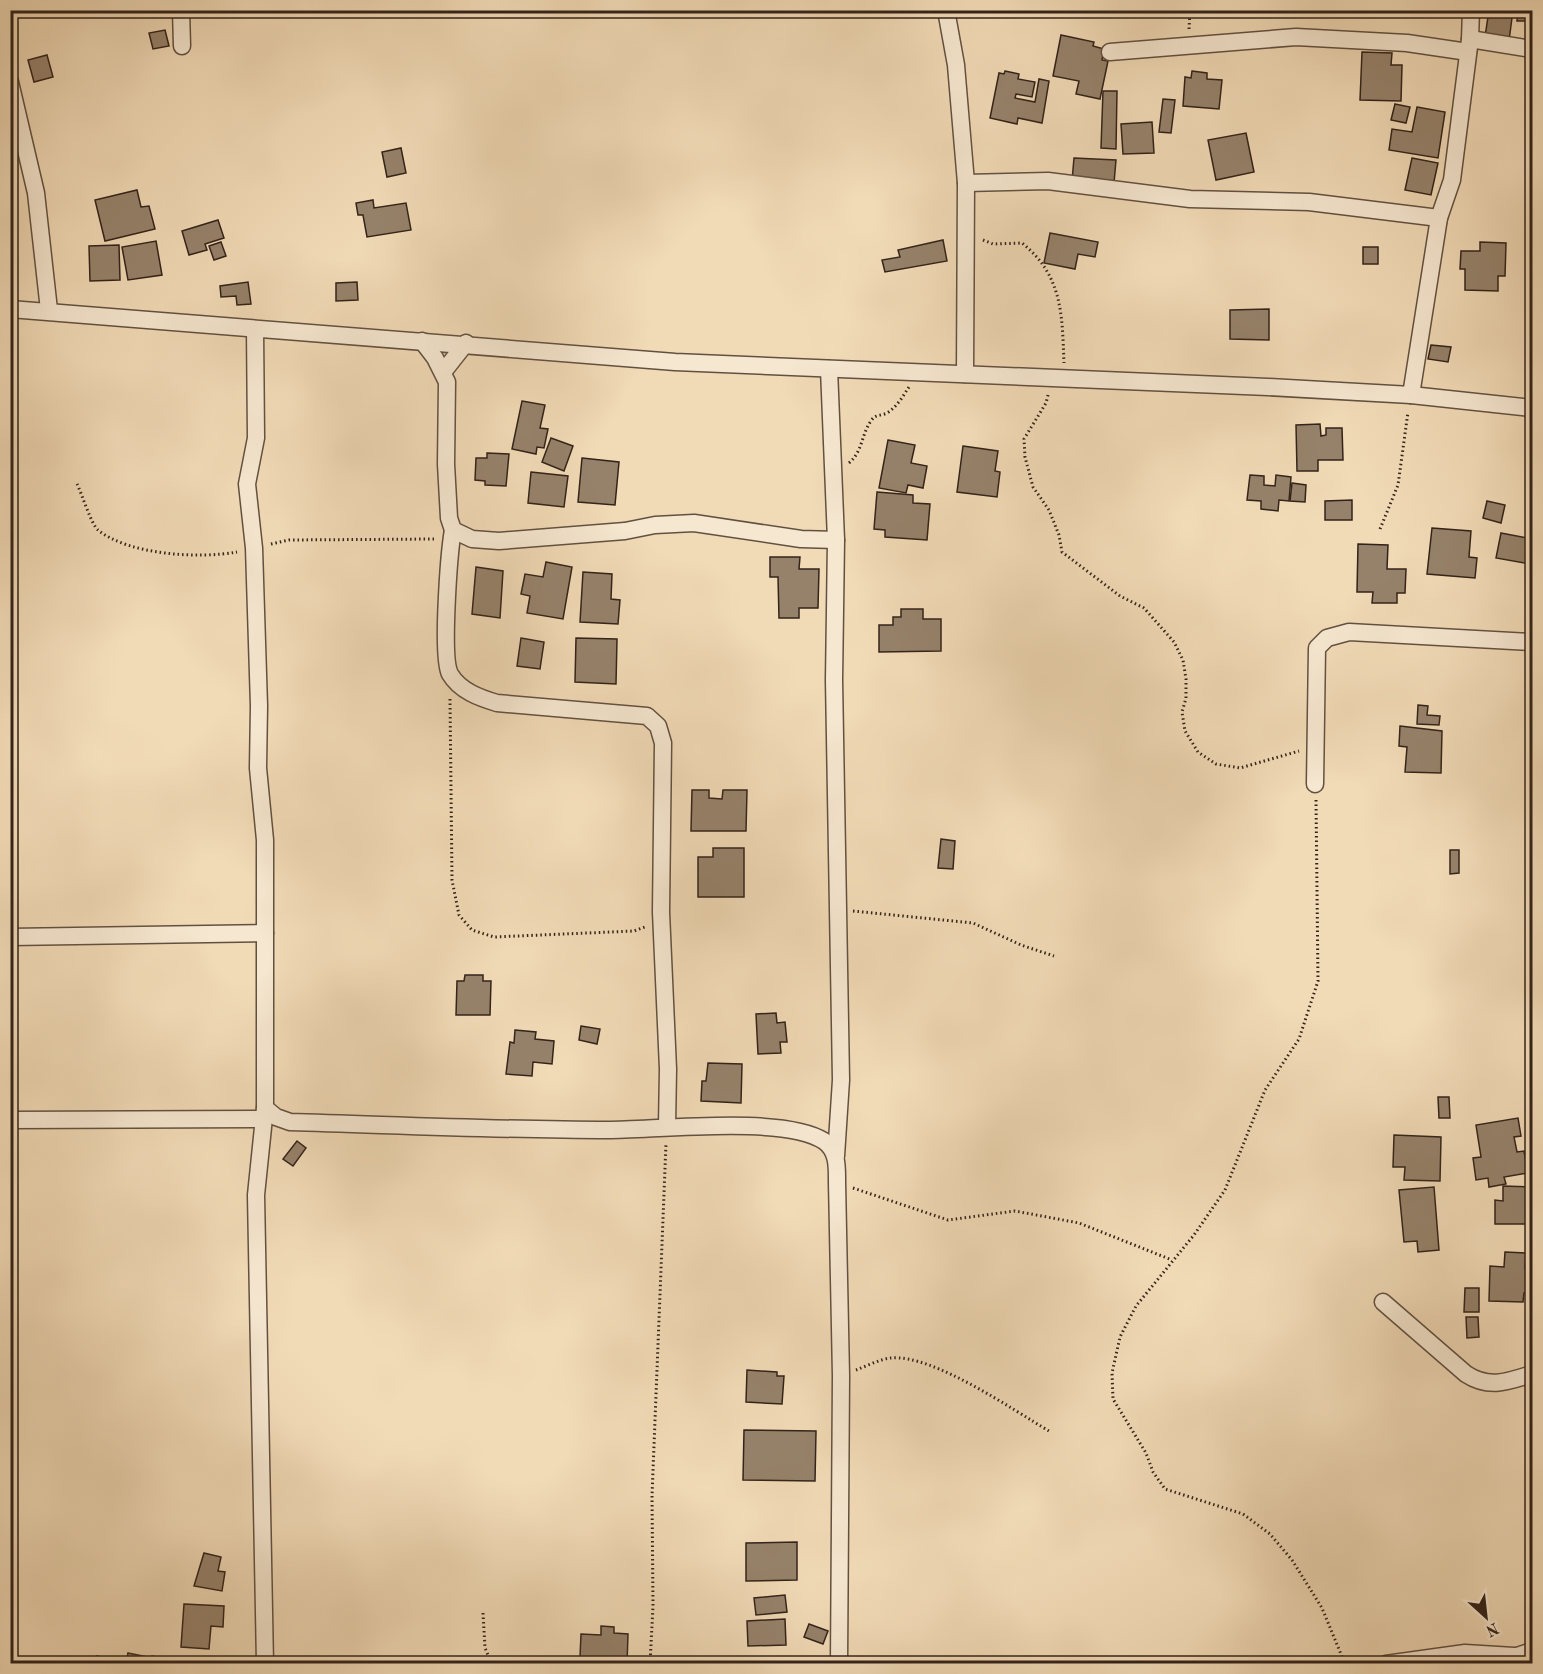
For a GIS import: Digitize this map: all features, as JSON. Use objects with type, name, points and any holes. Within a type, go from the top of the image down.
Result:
[{"type":"street","points":[[181,10],[182,46]]},
{"type":"street","points":[[946,10],[956,65],[966,183],[966,374]]},
{"type":"street","points":[[1411,395],[1439,218],[1452,180],[1469,46],[1471,10]]},
{"type":"street","points":[[1110,52],[1296,37],[1533,49]]},
{"type":"street","points":[[10,82],[36,193],[49,310]]},
{"type":"street","points":[[966,183],[1048,181],[1190,199],[1309,202],[1439,218]]},
{"type":"street","points":[[10,309],[49,310],[255,329],[466,343],[675,362],[1058,377],[1411,395],[1533,408]]},
{"type":"street","points":[[255,329],[256,438],[247,484],[254,556],[259,706],[258,768],[265,840],[265,1114],[256,1195],[265,1664]]},
{"type":"street","points":[[422,341],[444,371],[447,382],[446,464],[452,535],[447,596],[450,674],[462,688],[477,697],[497,704],[647,716],[658,726],[663,743],[664,782],[661,912],[668,1069],[666,1126]]},
{"type":"street","points":[[444,371],[466,343]]},
{"type":"street","points":[[829,369],[836,540],[834,680],[841,1080],[836,1156],[841,1376],[839,1664]]},
{"type":"street","points":[[452,535],[499,541],[694,523],[801,539],[836,540]]},
{"type":"street","points":[[1316,784],[1314,739],[1317,648],[1327,638],[1349,632],[1533,642]]},
{"type":"street","points":[[10,937],[265,933]]},
{"type":"street","points":[[10,1120],[265,1114],[290,1122],[610,1130],[666,1126],[768,1127],[804,1133],[825,1142],[836,1156]]},
{"type":"street","points":[[1383,1302],[1466,1374],[1481,1383],[1509,1382],[1533,1374]]},
{"type":"street","points":[[1495,1664],[1533,1651]]},
{"type":"street","points":[[1386,1664],[1465,1653],[1514,1656]]},
{"type":"path","points":[[966,235],[993,244],[1022,243],[1036,254],[1062,306],[1058,377],[1046,403],[1024,439],[1024,457],[1033,487],[1049,510],[1059,534],[1062,552],[1120,596],[1144,608],[1174,642],[1184,660],[1186,698],[1182,712],[1185,731],[1198,752],[1216,764],[1240,768],[1298,751],[1314,739]]},
{"type":"path","points":[[832,469],[851,462],[860,451],[874,416],[888,412],[901,401],[917,372]]},
{"type":"path","points":[[1380,529],[1398,486],[1411,395]]},
{"type":"path","points":[[77,484],[97,529],[138,550],[189,554],[233,553],[254,556],[272,543],[289,540],[452,535]]},
{"type":"path","points":[[450,674],[452,880],[459,915],[472,930],[494,937],[559,932],[634,931],[647,926],[661,912]]},
{"type":"path","points":[[1316,784],[1318,981],[1299,1039],[1265,1090],[1225,1190],[1194,1236],[1136,1306],[1120,1336],[1112,1373],[1113,1399],[1146,1453],[1153,1472],[1165,1489],[1243,1514],[1270,1534],[1292,1560],[1322,1608],[1345,1664]]},
{"type":"path","points":[[837,909],[973,922],[1021,945],[1054,956]]},
{"type":"path","points":[[650,1664],[653,1606],[652,1485],[666,1126]]},
{"type":"path","points":[[837,1182],[948,1220],[1015,1211],[1079,1223],[1172,1260]]},
{"type":"path","points":[[841,1376],[891,1358],[913,1360],[959,1378],[1049,1431]]},
{"type":"path","points":[[483,1613],[485,1648],[492,1664]]},
{"type":"building","points":[[1489,10],[1513,10],[1509,41],[1485,37]]},
{"type":"building","points":[[1518,10],[1532,10],[1532,21],[1517,21]]},
{"type":"building","points":[[165,30],[169,46],[153,49],[149,33]]},
{"type":"building","points":[[1061,35],[1094,42],[1093,46],[1104,49],[1102,60],[1108,61],[1100,99],[1076,94],[1079,81],[1053,76]]},
{"type":"building","points":[[1362,52],[1392,53],[1391,65],[1402,65],[1401,101],[1360,100]]},
{"type":"building","points":[[47,55],[53,77],[34,82],[28,60]]},
{"type":"building","points":[[1005,71],[1019,74],[1018,79],[1035,82],[1032,97],[1016,94],[1015,98],[1035,102],[1039,79],[1049,81],[1042,123],[1018,118],[1017,124],[990,118],[999,73],[1004,74]]},
{"type":"building","points":[[1192,71],[1207,73],[1207,79],[1222,80],[1219,109],[1183,106],[1185,77],[1191,78]]},
{"type":"building","points":[[1103,91],[1117,91],[1116,149],[1101,148]]},
{"type":"building","points":[[1163,99],[1175,100],[1171,133],[1159,132]]},
{"type":"building","points":[[1395,104],[1410,107],[1406,123],[1391,120]]},
{"type":"building","points":[[1417,107],[1445,112],[1438,158],[1389,150],[1392,129],[1412,132]]},
{"type":"building","points":[[1152,122],[1154,153],[1123,154],[1121,124]]},
{"type":"building","points":[[10,124],[15,140],[10,141]]},
{"type":"building","points":[[1246,133],[1254,172],[1216,180],[1208,140]]},
{"type":"building","points":[[401,148],[406,173],[387,177],[382,152]]},
{"type":"building","points":[[1074,158],[1116,160],[1114,183],[1072,181]]},
{"type":"building","points":[[1412,158],[1438,163],[1431,195],[1405,190]]},
{"type":"building","points":[[137,190],[141,207],[149,206],[155,229],[105,241],[95,200]]},
{"type":"building","points":[[373,200],[374,208],[406,203],[411,230],[367,237],[363,215],[358,215],[356,203]]},
{"type":"building","points":[[218,220],[224,238],[205,244],[207,250],[189,255],[182,231]]},
{"type":"building","points":[[1050,233],[1098,242],[1095,257],[1078,254],[1075,269],[1044,263]]},
{"type":"building","points":[[943,240],[947,261],[885,272],[882,260],[900,257],[898,250]]},
{"type":"building","points":[[156,241],[162,275],[128,280],[122,247]]},
{"type":"building","points":[[221,242],[226,256],[214,260],[209,246]]},
{"type":"building","points":[[1480,242],[1506,243],[1505,276],[1498,276],[1498,291],[1465,290],[1465,269],[1460,269],[1461,251],[1480,251]]},
{"type":"building","points":[[119,245],[120,280],[90,281],[89,246]]},
{"type":"building","points":[[1363,247],[1378,247],[1378,264],[1363,264]]},
{"type":"building","points":[[248,282],[251,304],[237,305],[236,296],[221,297],[220,286]]},
{"type":"building","points":[[357,282],[358,300],[336,301],[336,283]]},
{"type":"building","points":[[1269,309],[1269,340],[1230,339],[1230,310]]},
{"type":"building","points":[[1431,345],[1451,347],[1448,362],[1428,359]]},
{"type":"building","points":[[522,401],[545,405],[540,428],[548,429],[544,448],[537,447],[536,454],[512,449]]},
{"type":"building","points":[[1320,424],[1321,436],[1326,435],[1326,428],[1342,428],[1343,460],[1318,460],[1318,471],[1297,471],[1296,425]]},
{"type":"building","points":[[551,438],[573,446],[564,471],[542,462]]},
{"type":"building","points":[[888,440],[915,445],[911,463],[927,466],[923,488],[908,485],[906,493],[879,488]]},
{"type":"building","points":[[963,446],[998,451],[995,471],[1000,472],[997,497],[957,492]]},
{"type":"building","points":[[487,453],[509,454],[506,486],[485,485],[485,481],[475,480],[476,458],[487,458]]},
{"type":"building","points":[[582,458],[619,462],[615,505],[578,502]]},
{"type":"building","points":[[531,472],[568,476],[564,507],[528,503]]},
{"type":"building","points":[[1250,475],[1264,476],[1264,485],[1275,486],[1276,475],[1291,477],[1289,501],[1279,500],[1278,511],[1261,509],[1261,501],[1247,500]]},
{"type":"building","points":[[1292,483],[1306,485],[1305,502],[1290,501]]},
{"type":"building","points":[[877,492],[913,495],[913,503],[930,504],[927,540],[885,537],[885,530],[874,529]]},
{"type":"building","points":[[1352,500],[1352,520],[1325,520],[1325,501]]},
{"type":"building","points":[[1487,501],[1505,505],[1501,523],[1483,518]]},
{"type":"building","points":[[1432,528],[1471,531],[1469,557],[1477,558],[1475,578],[1427,574]]},
{"type":"building","points":[[1501,533],[1532,539],[1531,564],[1496,558]]},
{"type":"building","points":[[1358,544],[1388,545],[1387,569],[1406,569],[1405,593],[1397,593],[1397,603],[1372,603],[1373,592],[1357,592]]},
{"type":"building","points":[[770,557],[800,557],[799,569],[819,569],[818,608],[799,608],[799,618],[779,618],[778,577],[770,577]]},
{"type":"building","points":[[546,562],[572,567],[563,619],[527,613],[530,596],[521,594],[525,574],[543,577]]},
{"type":"building","points":[[476,567],[503,571],[500,618],[472,614]]},
{"type":"building","points":[[583,572],[612,574],[611,599],[620,600],[618,624],[580,622]]},
{"type":"building","points":[[901,609],[923,609],[923,619],[941,619],[941,651],[879,652],[879,625],[893,625],[893,617],[901,617]]},
{"type":"building","points":[[521,638],[544,642],[540,669],[517,666]]},
{"type":"building","points":[[576,638],[617,639],[616,684],[575,682]]},
{"type":"building","points":[[1418,705],[1428,706],[1427,715],[1440,716],[1439,725],[1417,724]]},
{"type":"building","points":[[1400,726],[1442,731],[1441,773],[1405,772],[1407,747],[1399,746]]},
{"type":"building","points":[[692,790],[709,790],[709,798],[722,799],[723,790],[747,790],[746,831],[691,831]]},
{"type":"building","points":[[941,839],[955,841],[953,869],[938,868]]},
{"type":"building","points":[[713,848],[744,848],[744,897],[698,897],[698,857],[713,857]]},
{"type":"building","points":[[1450,850],[1459,850],[1459,873],[1450,874]]},
{"type":"building","points":[[465,975],[483,975],[483,981],[491,981],[490,1015],[456,1015],[457,981],[464,981]]},
{"type":"building","points":[[776,1013],[777,1023],[785,1022],[787,1042],[780,1042],[781,1053],[758,1054],[756,1014]]},
{"type":"building","points":[[581,1026],[600,1029],[597,1044],[579,1040]]},
{"type":"building","points":[[515,1030],[536,1032],[535,1039],[554,1041],[552,1064],[533,1062],[532,1076],[506,1074],[510,1042],[514,1043]]},
{"type":"building","points":[[708,1063],[742,1064],[741,1103],[701,1101],[702,1081],[706,1081]]},
{"type":"building","points":[[1438,1097],[1449,1097],[1450,1118],[1439,1118]]},
{"type":"building","points":[[1518,1118],[1521,1136],[1514,1137],[1517,1152],[1524,1151],[1528,1173],[1504,1177],[1506,1184],[1489,1187],[1488,1178],[1476,1180],[1473,1158],[1481,1157],[1476,1125]]},
{"type":"building","points":[[1394,1135],[1441,1137],[1440,1181],[1404,1180],[1405,1167],[1393,1167]]},
{"type":"building","points":[[297,1141],[306,1148],[293,1166],[283,1159]]},
{"type":"building","points":[[1503,1186],[1532,1187],[1532,1224],[1495,1224],[1495,1200],[1503,1201]]},
{"type":"building","points":[[1434,1187],[1439,1250],[1418,1252],[1417,1241],[1404,1242],[1399,1190]]},
{"type":"building","points":[[1505,1252],[1526,1253],[1525,1268],[1532,1268],[1532,1293],[1524,1293],[1523,1302],[1489,1301],[1490,1266],[1504,1267]]},
{"type":"building","points":[[1465,1288],[1479,1288],[1479,1312],[1464,1312]]},
{"type":"building","points":[[1466,1317],[1478,1317],[1479,1337],[1467,1338]]},
{"type":"building","points":[[747,1370],[777,1372],[777,1376],[784,1376],[782,1404],[746,1402]]},
{"type":"building","points":[[744,1430],[816,1431],[815,1481],[743,1480]]},
{"type":"building","points":[[797,1542],[797,1580],[746,1581],[746,1543]]},
{"type":"building","points":[[204,1553],[221,1557],[218,1571],[225,1572],[222,1591],[194,1586]]},
{"type":"building","points":[[785,1595],[787,1612],[756,1615],[754,1598]]},
{"type":"building","points":[[184,1604],[224,1606],[223,1627],[211,1626],[209,1649],[181,1647]]},
{"type":"building","points":[[785,1619],[786,1645],[748,1646],[747,1621]]},
{"type":"building","points":[[809,1624],[828,1631],[823,1644],[804,1637]]},
{"type":"building","points":[[601,1626],[614,1627],[614,1633],[628,1634],[627,1664],[573,1664],[574,1657],[580,1657],[581,1634],[601,1635]]},
{"type":"building","points":[[128,1653],[148,1657],[147,1664],[126,1663]]},
{"type":"building","points":[[97,1656],[106,1658],[105,1664],[95,1664]]},
{"type":"building","points":[[152,1656],[173,1661],[172,1664],[150,1664]]}]
